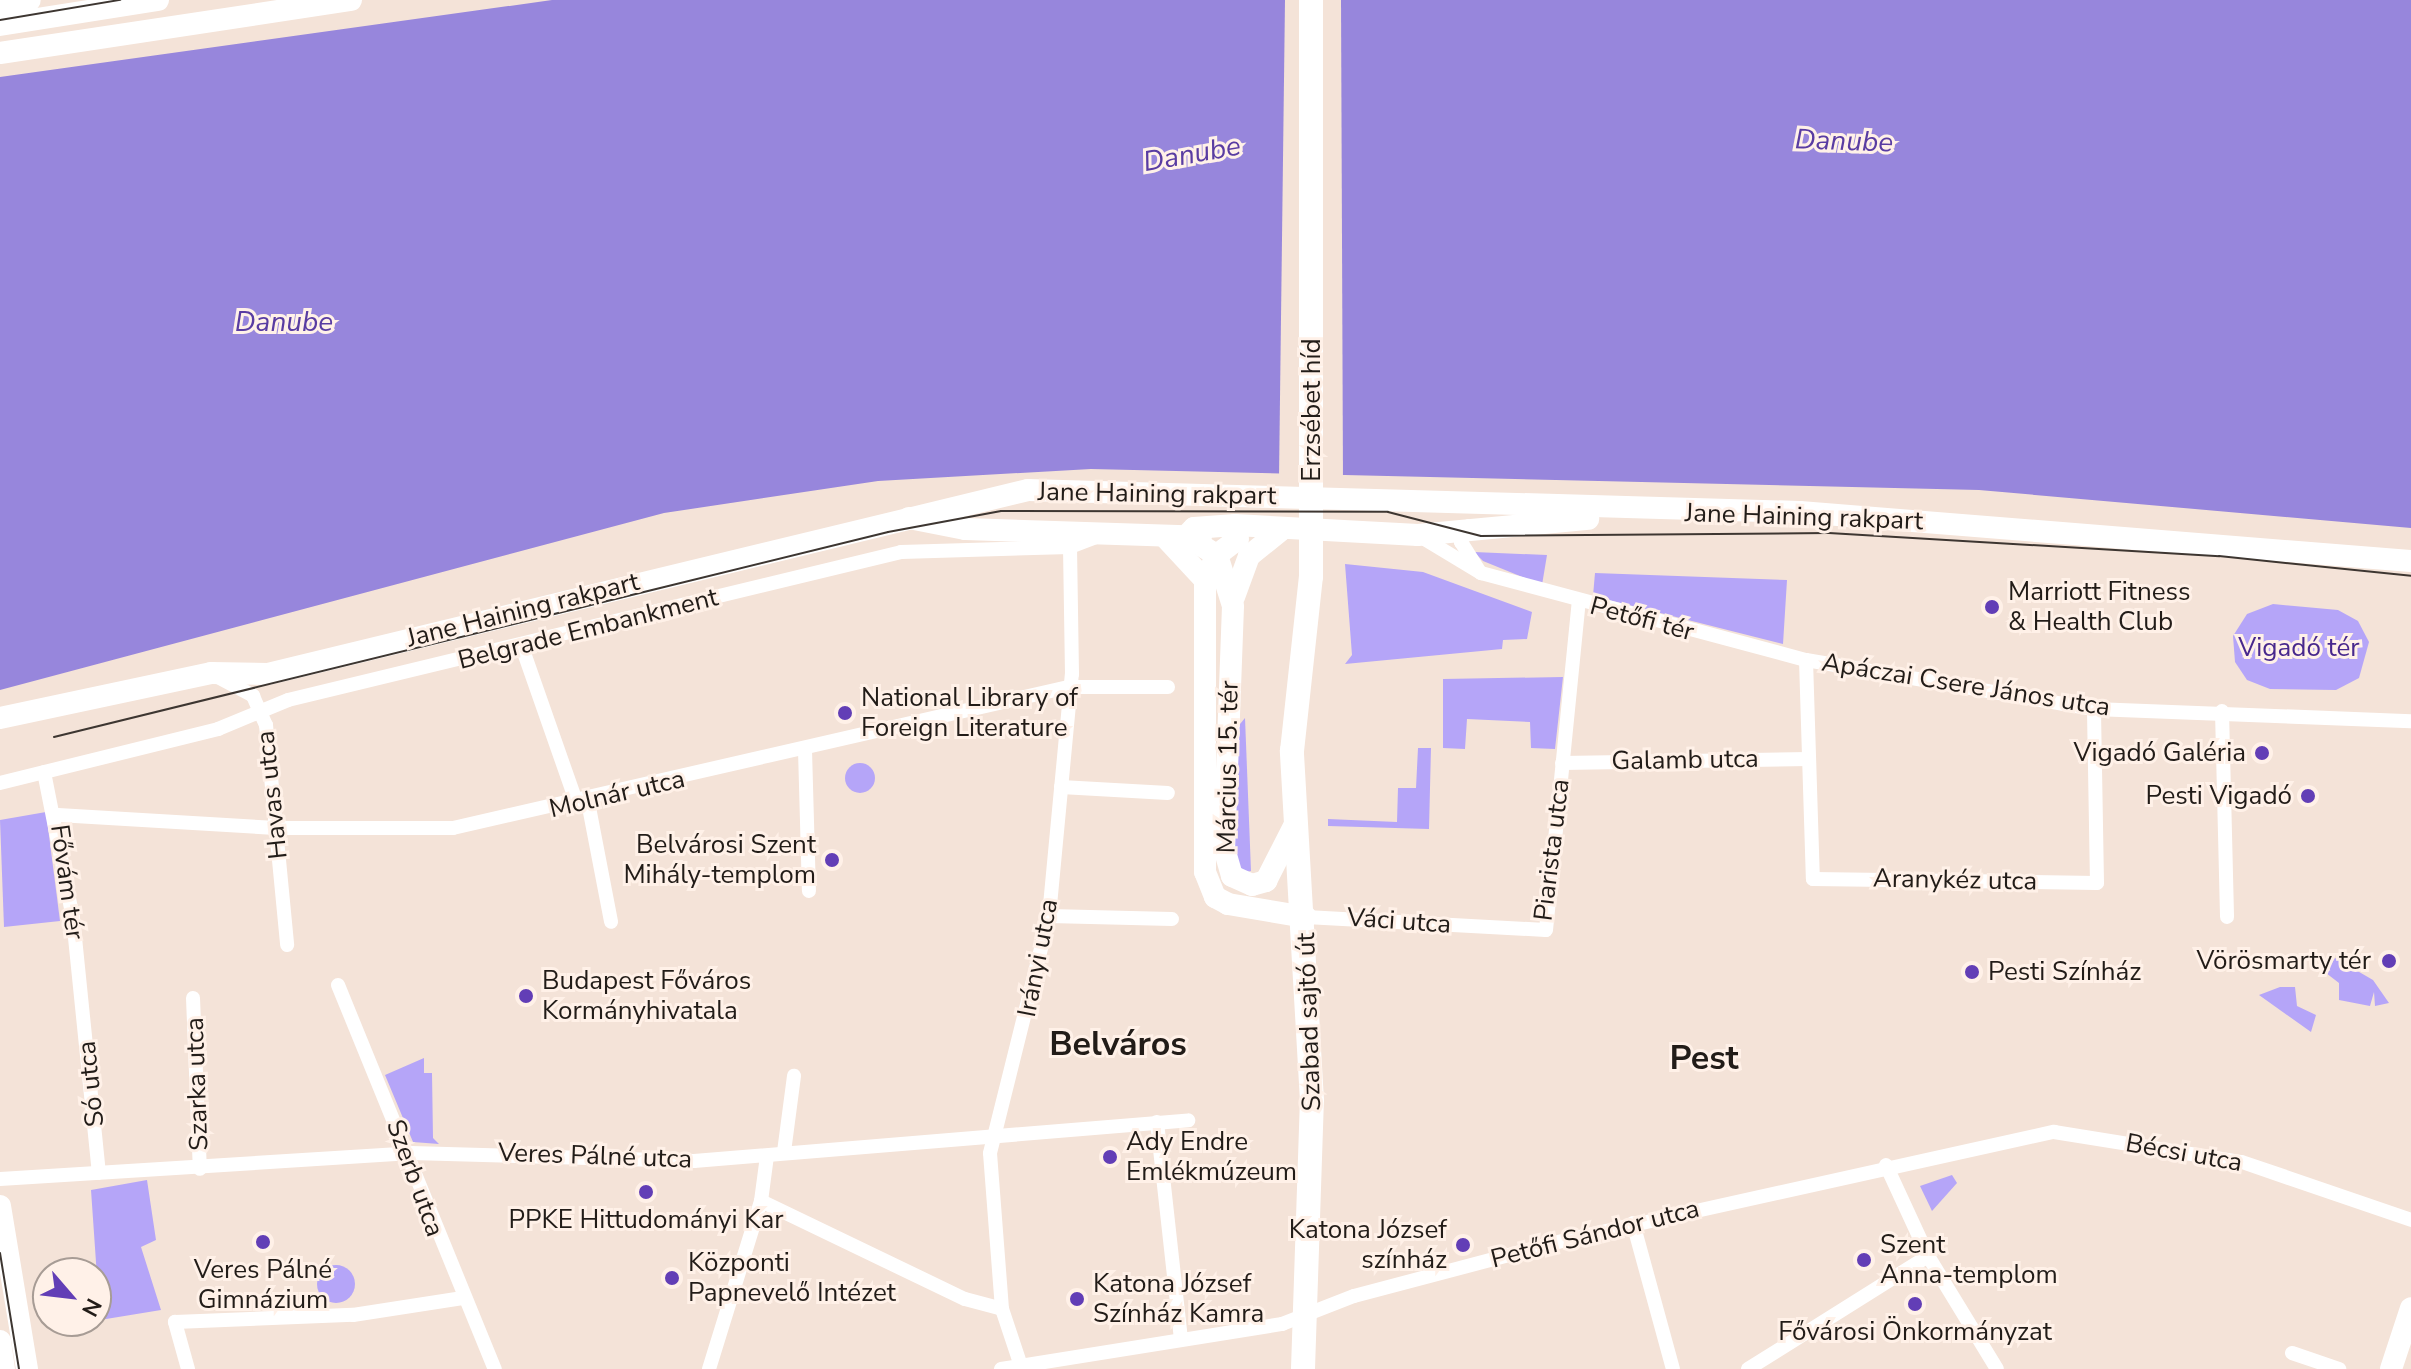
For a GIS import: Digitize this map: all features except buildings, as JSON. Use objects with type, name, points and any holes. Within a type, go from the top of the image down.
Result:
[{"type":"main road","points":[[0,5],[30,0]]},
{"type":"main road","points":[[0,25],[158,0]]},
{"type":"main road","points":[[0,53],[351,0]]},
{"type":"main road","name":"Erzsébet híd","points":[[1296,820],[1293,728],[1311,577],[1311,0]]},
{"type":"main road","name":"Jane Haining rakpart","points":[[0,718],[211,673],[268,674],[904,516],[1028,490],[1625,513],[1800,512],[2411,561]]},
{"type":"main road","name":"Belgrade Embankment","points":[[1175,536],[1194,528],[1235,525],[1280,531],[1418,535],[1470,525],[1625,513]]},
{"type":"main road","points":[[904,516],[965,529],[1054,527],[1103,537]]},
{"type":"main road","points":[[1233,606],[1249,556],[1280,531]]},
{"type":"main road","name":"Belgrade Embankment","points":[[1103,537],[1238,539],[1280,531]]},
{"type":"main road","points":[[1175,536],[1217,555]]},
{"type":"main road","points":[[1175,536],[1205,580]]},
{"type":"main road","name":"Március 15. tér","points":[[1215,897],[1205,872],[1205,580],[1217,555],[1238,539]]},
{"type":"main road","name":"Március 15. tér","points":[[1217,555],[1233,606],[1224,848],[1232,876],[1252,885],[1266,881],[1296,820]]},
{"type":"main road","points":[[1296,820],[1306,917]]},
{"type":"main road","name":"Váci utca","points":[[1215,897],[1244,909],[1306,917]]},
{"type":"main road","name":"Szabad sajtó út","points":[[1303,1369],[1314,1212],[1306,917]]},
{"type":"main road","points":[[0,1206],[27,1369]]},
{"type":"main road","points":[[2391,1369],[2411,1308]]},
{"type":"main road","points":[[0,1341],[4,1369]]},
{"type":"street","points":[[1470,525],[1461,542],[1481,573]]},
{"type":"street","name":"Petőfi tér","points":[[1418,535],[1481,573],[1579,602],[1806,660]]},
{"type":"street","name":"Belgrade Embankment","points":[[0,783],[218,729],[262,709],[901,552],[1070,547],[1103,537]]},
{"type":"street","name":"Irányi utca","points":[[1021,1365],[1002,1309],[995,1135],[1049,916],[1068,687],[1070,547]]},
{"type":"street","points":[[1562,763],[1579,602]]},
{"type":"street","points":[[522,647],[583,803],[611,922]]},
{"type":"street","points":[[1806,660],[1809,759]]},
{"type":"street","name":"Apáczai Csere János utca","points":[[1806,660],[2094,709],[2222,711]]},
{"type":"street","name":"Havas utca","points":[[211,673],[247,691],[262,709],[287,945]]},
{"type":"street","name":"Molnár utca","points":[[58,815],[276,828],[453,828],[583,803],[1068,687],[1168,687]]},
{"type":"street","name":"Aranykéz utca","points":[[1809,759],[1813,879],[2097,883],[2094,709]]},
{"type":"street","points":[[2227,917],[2222,711],[2411,721]]},
{"type":"street","points":[[805,750],[809,891]]},
{"type":"street","name":"Galamb utca","points":[[1562,763],[1809,759]]},
{"type":"street","name":"Piarista utca","points":[[1539,933],[1548,926],[1562,763]]},
{"type":"street","name":"Fővám tér","points":[[44,772],[58,815],[82,994]]},
{"type":"street","points":[[1061,787],[1168,793]]},
{"type":"street","points":[[1049,916],[1172,919]]},
{"type":"street","name":"Váci utca","points":[[1306,917],[1539,933]]},
{"type":"street","name":"Szerb utca","points":[[338,985],[411,1153],[463,1298],[495,1369]]},
{"type":"street","name":"Só utca","points":[[82,994],[99,1173]]},
{"type":"street","name":"Szarka utca","points":[[193,998],[200,1169]]},
{"type":"street","points":[[784,1152],[794,1076]]},
{"type":"street","name":"Veres Pálné utca","points":[[0,1179],[200,1169],[411,1153],[767,1156],[784,1152],[1188,1120]]},
{"type":"street","points":[[1157,1122],[1181,1340]]},
{"type":"street","name":"Bécsi utca","points":[[1886,1165],[2061,1132],[2242,1162],[2411,1220]]},
{"type":"street","points":[[709,1369],[761,1201],[767,1156]]},
{"type":"street","points":[[1886,1165],[1928,1256],[1997,1369]]},
{"type":"street","name":"Petőfi Sándor utca","points":[[1001,1369],[1308,1318],[1354,1296],[1633,1223],[1886,1165]]},
{"type":"street","points":[[761,1201],[965,1299],[1002,1309]]},
{"type":"street","points":[[1633,1223],[1673,1369]]},
{"type":"street","points":[[1748,1369],[1928,1256]]},
{"type":"street","points":[[188,1369],[175,1322],[353,1315],[463,1298]]},
{"type":"street","points":[[2292,1353],[2339,1369]]},
{"type":"green space","points":[[1474,552],[1547,555],[1542,585],[1483,561]]},
{"type":"green space","points":[[1345,564],[1423,572],[1532,612],[1527,639],[1503,640],[1502,649],[1345,664],[1352,655]]},
{"type":"green space","points":[[1595,573],[1787,580],[1783,644],[1593,596]]},
{"type":"green space","name":"Vigadó tér","points":[[2273,604],[2338,610],[2358,621],[2369,642],[2359,678],[2336,690],[2270,689],[2247,680],[2235,662],[2233,636],[2247,614]]},
{"type":"green space","points":[[1563,677],[1555,749],[1531,748],[1530,722],[1467,719],[1465,749],[1443,748],[1443,679]]},
{"type":"green space","points":[[1245,718],[1251,871],[1243,873],[1235,869],[1230,736]]},
{"type":"green space","points":[[1418,748],[1431,748],[1429,829],[1328,826],[1328,819],[1397,822],[1398,788],[1416,788]]},
{"type":"green space","points":[[860,763],[871,767],[875,778],[871,789],[860,793],[849,789],[845,778],[849,767]]},
{"type":"green space","points":[[46,812],[60,921],[4,927],[0,820]]},
{"type":"green space","points":[[2335,958],[2373,980],[2389,1003],[2375,1006],[2374,992],[2370,1006],[2339,1000],[2339,983],[2326,973]]},
{"type":"green space","points":[[2280,987],[2295,987],[2297,1006],[2316,1015],[2311,1032],[2259,995]]},
{"type":"green space","points":[[424,1058],[424,1073],[432,1073],[433,1138],[439,1144],[413,1142],[385,1075]]},
{"type":"green space","points":[[1952,1175],[1957,1183],[1932,1211],[1920,1186]]},
{"type":"green space","points":[[147,1180],[156,1240],[141,1247],[161,1310],[112,1318],[112,1257],[96,1257],[91,1190]]},
{"type":"green space","points":[[336,1265],[349,1271],[355,1284],[349,1297],[336,1303],[323,1297],[317,1284],[323,1271]]},
{"type":"water","name":"Danube","points":[[552,0],[2411,0],[2411,528],[1979,490],[1091,469],[878,481],[664,513],[0,690],[0,77]]},
{"type":"pier","points":[[1285,0],[1341,0],[1343,481],[1279,478]]},
{"type":"tram line","points":[[0,20],[120,0]]},
{"type":"tram line","points":[[54,737],[888,532],[1001,511],[1388,512],[1481,536],[1829,533],[2219,556],[2411,576]]},
{"type":"tram line","points":[[0,1253],[19,1369]]},
{"type":"place","name":"Marriott Fitness & Health Club","points":[[1992,607]]},
{"type":"place","name":"National Library of Foreign Literature","points":[[845,713]]},
{"type":"place","name":"Vigadó Galéria","points":[[2262,753]]},
{"type":"place","name":"Pesti Vigadó","points":[[2308,796]]},
{"type":"place","name":"Belvárosi Szent Mihály-templom","points":[[832,860]]},
{"type":"place","name":"Vörösmarty tér","points":[[2389,961]]},
{"type":"place","name":"Pesti Színház","points":[[1972,972]]},
{"type":"place","name":"Budapest Főváros Kormányhivatala","points":[[526,996]]},
{"type":"place","name":"Ady Endre Emlékmúzeum","points":[[1110,1157]]},
{"type":"place","name":"PPKE Hittudományi Kar","points":[[646,1192]]},
{"type":"place","name":"Veres Pálné Gimnázium","points":[[263,1242]]},
{"type":"place","name":"Katona József színház","points":[[1463,1245]]},
{"type":"place","name":"Szent Anna-templom","points":[[1864,1260]]},
{"type":"place","name":"Központi Papnevelő Intézet","points":[[672,1278]]},
{"type":"place","name":"Katona József Színház Kamra","points":[[1077,1299]]},
{"type":"place","name":"Fővárosi Önkormányzat","points":[[1915,1304]]},
{"type":"district","name":"Belváros","points":[[1118,1045]]},
{"type":"district","name":"Pest","points":[[1704,1059]]}]
